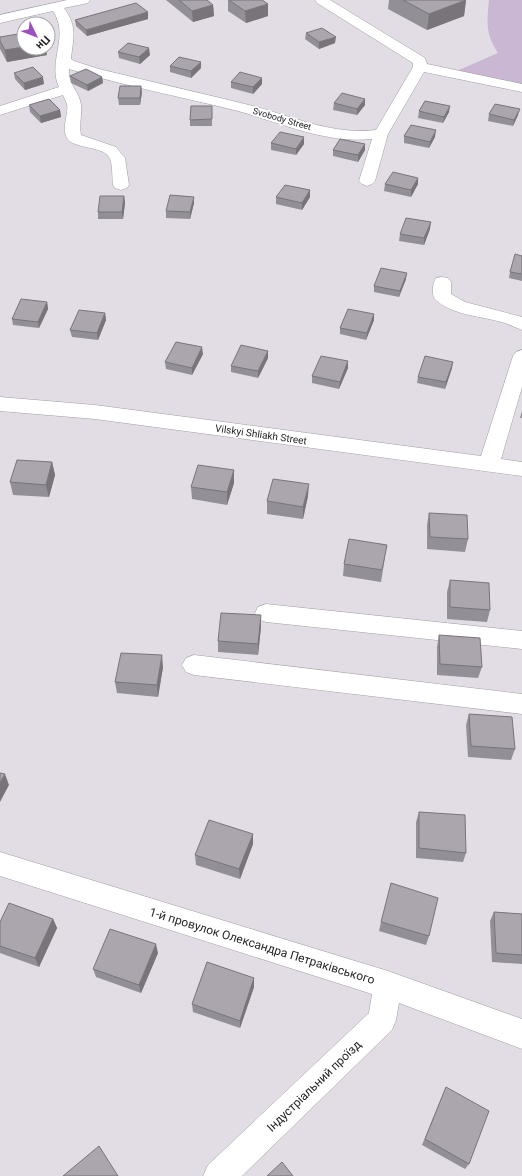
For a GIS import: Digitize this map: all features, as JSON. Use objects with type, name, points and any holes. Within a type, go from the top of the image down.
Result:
[{"type":"street","points":[[0,19],[84,0]]},
{"type":"street","points":[[321,0],[420,61],[420,67],[381,134],[367,181]]},
{"type":"street","points":[[56,6],[65,19],[67,28],[62,72],[64,83],[74,104],[72,128],[74,136],[85,142],[111,150],[117,158],[121,185]]},
{"type":"street","name":"Svobody Street","points":[[64,60],[68,64],[95,72],[192,95],[338,135],[365,137],[381,134]]},
{"type":"street","points":[[420,67],[522,88]]},
{"type":"street","points":[[0,111],[67,89]]},
{"type":"street","points":[[442,282],[442,297],[447,300],[459,306],[505,317],[522,324]]},
{"type":"street","points":[[489,464],[522,356]]},
{"type":"street","name":"Vilskyi Shliakh Street","points":[[0,404],[95,412],[489,464],[521,475]]},
{"type":"street","points":[[266,613],[522,640]]},
{"type":"street","points":[[194,665],[522,704]]},
{"type":"street","name":"1-й провулок Олександра Петраківського","points":[[0,864],[388,985],[522,1034]]},
{"type":"street","name":"Індустріальний проїзд","points":[[219,1176],[382,1020],[388,985]]},
{"type":"shaded area","points":[[489,0],[522,0],[522,88],[452,73],[498,53],[489,33]]},
{"type":"building","points":[[179,0],[207,0],[213,5],[192,11]]},
{"type":"building","points":[[229,0],[262,0],[268,4],[245,11]]},
{"type":"building","points":[[403,0],[466,0],[429,14]]},
{"type":"building","points":[[136,3],[148,12],[86,30],[75,20]]},
{"type":"building","points":[[322,28],[336,37],[319,42],[306,33]]},
{"type":"building","points":[[16,34],[16,48],[5,50],[0,41],[0,37]]},
{"type":"building","points":[[128,43],[149,48],[139,57],[118,52]]},
{"type":"building","points":[[179,57],[201,62],[191,71],[170,66]]},
{"type":"building","points":[[33,67],[43,77],[24,83],[14,73]]},
{"type":"building","points":[[86,69],[102,77],[87,85],[70,76]]},
{"type":"building","points":[[240,72],[262,78],[253,87],[231,82]]},
{"type":"building","points":[[120,86],[141,86],[140,98],[118,98]]},
{"type":"building","points":[[342,93],[365,99],[357,109],[334,103]]},
{"type":"building","points":[[49,99],[60,110],[40,116],[29,105]]},
{"type":"building","points":[[425,101],[450,106],[444,117],[419,111]]},
{"type":"building","points":[[495,104],[520,109],[514,120],[489,114]]},
{"type":"building","points":[[191,106],[212,106],[212,119],[190,120]]},
{"type":"building","points":[[411,125],[436,130],[430,142],[404,136]]},
{"type":"building","points":[[280,132],[304,137],[296,149],[271,143]]},
{"type":"building","points":[[340,139],[365,144],[358,155],[333,150]]},
{"type":"building","points":[[393,172],[418,178],[411,190],[385,184]]},
{"type":"building","points":[[285,185],[310,190],[302,203],[276,197]]},
{"type":"building","points":[[170,195],[194,197],[190,212],[166,211]]},
{"type":"building","points":[[100,196],[124,196],[122,212],[98,212]]},
{"type":"building","points":[[406,218],[431,222],[424,238],[400,234]]},
{"type":"building","points":[[515,254],[522,256],[522,274],[510,272]]},
{"type":"building","points":[[381,268],[407,273],[400,291],[374,286]]},
{"type":"building","points":[[21,299],[47,302],[38,322],[12,319]]},
{"type":"building","points":[[348,309],[374,314],[367,333],[340,328]]},
{"type":"building","points":[[79,310],[105,313],[97,333],[70,330]]},
{"type":"building","points":[[176,342],[202,347],[192,368],[165,362]]},
{"type":"building","points":[[241,345],[268,351],[258,371],[231,366]]},
{"type":"building","points":[[321,356],[348,361],[340,382],[312,376]]},
{"type":"building","points":[[425,356],[453,362],[446,382],[418,377]]},
{"type":"building","points":[[17,460],[52,462],[46,485],[10,482]]},
{"type":"building","points":[[198,465],[234,470],[227,492],[191,487]]},
{"type":"building","points":[[273,479],[309,484],[303,507],[267,501]]},
{"type":"building","points":[[429,513],[467,515],[468,539],[430,537]]},
{"type":"building","points":[[349,539],[387,545],[382,570],[344,564]]},
{"type":"building","points":[[450,580],[489,583],[490,610],[450,607]]},
{"type":"building","points":[[221,613],[261,615],[258,644],[218,641]]},
{"type":"building","points":[[439,635],[480,638],[482,667],[440,664]]},
{"type":"building","points":[[121,653],[162,655],[157,685],[115,682]]},
{"type":"building","points":[[469,714],[512,717],[515,749],[471,746]]},
{"type":"building","points":[[0,773],[5,774],[0,783]]},
{"type":"building","points":[[419,812],[465,815],[466,853],[419,848]]},
{"type":"building","points":[[209,820],[253,834],[239,869],[195,855]]},
{"type":"building","points":[[391,883],[438,898],[429,936],[381,922]]},
{"type":"building","points":[[9,903],[53,919],[35,958],[0,946],[0,922]]},
{"type":"building","points":[[494,912],[522,914],[522,955],[496,953]]},
{"type":"building","points":[[110,929],[156,944],[139,985],[93,969]]},
{"type":"building","points":[[207,962],[254,978],[240,1021],[192,1004]]},
{"type":"building","points":[[446,1087],[489,1111],[469,1164],[425,1139]]},
{"type":"building","points":[[99,1146],[118,1176],[63,1176]]},
{"type":"building","points":[[282,1162],[293,1176],[267,1176]]}]
